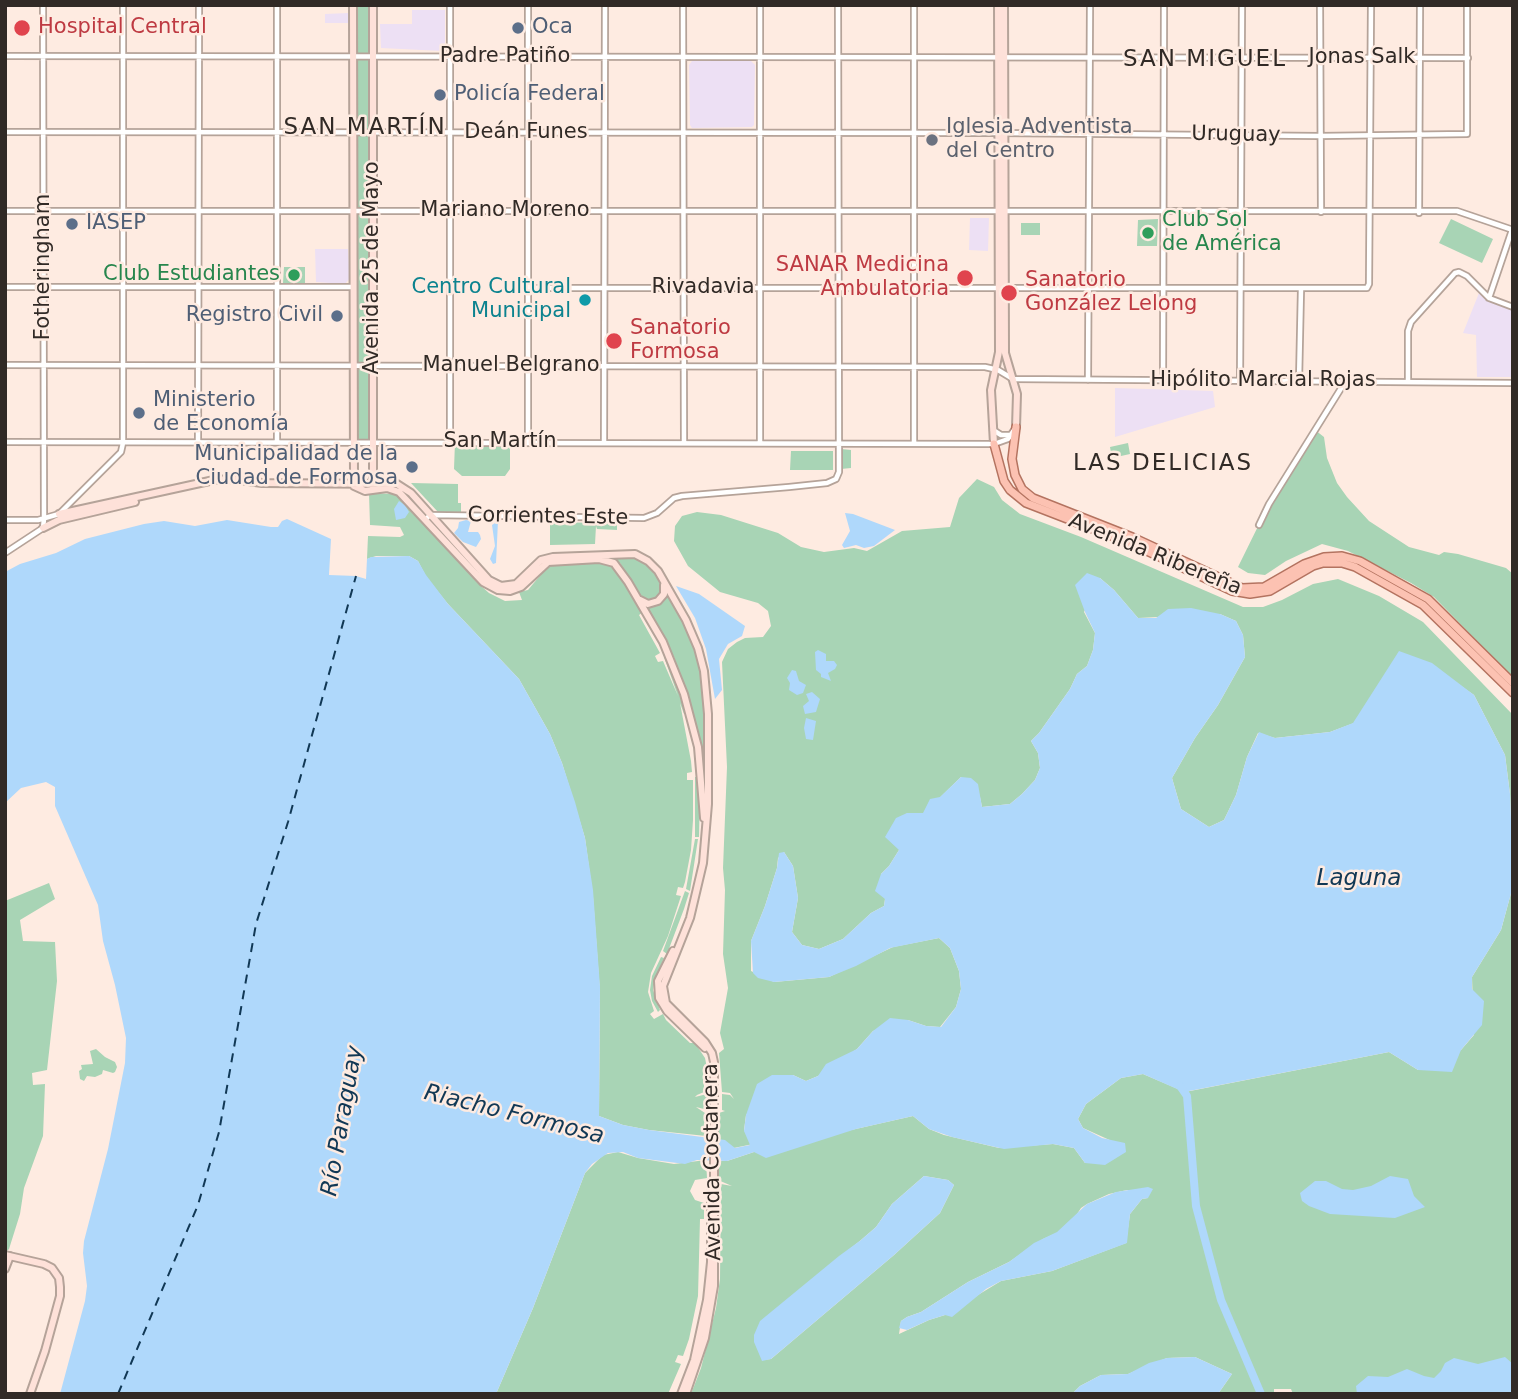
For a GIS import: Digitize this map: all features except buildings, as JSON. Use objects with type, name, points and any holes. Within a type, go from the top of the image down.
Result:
[{"type":"main road","name":"Avenida 25 de Mayo","points":[[353,5],[354,486]]},
{"type":"main road","name":"Avenida 25 de Mayo","points":[[373,5],[373,486]]},
{"type":"main road","points":[[998,5],[1001,57],[1002,348],[1017,394],[1014,430]]},
{"type":"main road","points":[[1001,57],[1004,5]]},
{"type":"main road","points":[[373,240],[382,240]]},
{"type":"main road","points":[[994,444],[990,390],[1002,348]]},
{"type":"main road","name":"Avenida Ribereña","points":[[1014,430],[1012,459],[1015,475],[1022,489],[1033,498],[1140,541],[1242,588],[1264,587],[1304,564],[1324,557],[1342,556],[1360,561],[1427,599],[1513,684]]},
{"type":"main road","name":"Avenida Ribereña","points":[[994,444],[1004,481],[1010,490],[1026,503],[1132,544],[1232,591],[1250,594],[1270,591],[1313,566],[1333,562],[1349,565],[1373,576],[1423,605],[1513,693]]},
{"type":"main road","name":"Avenida Costanera","points":[[59,514],[214,480],[354,486]]},
{"type":"main road","name":"Avenida Costanera","points":[[43,528],[58,520],[213,483],[228,482],[262,487],[373,486],[400,492],[489,580],[500,586],[522,581],[536,564],[546,558],[628,553],[639,555],[648,561],[663,581],[686,620],[698,648],[704,671],[708,714],[706,845],[696,897],[678,944],[659,981],[658,992],[667,1011],[703,1045],[710,1058],[715,1271],[705,1338],[683,1394]]},
{"type":"main road","name":"Avenida Costanera","points":[[428,517],[483,582],[492,588],[504,592],[515,590],[527,583],[548,562],[599,559],[618,567],[638,599],[663,642],[682,687],[694,727],[700,765],[704,800],[701,850],[678,944]]},
{"type":"main road","points":[[638,599],[648,604],[658,601],[664,594],[663,581]]},
{"type":"main road","points":[[5,1269],[7,1256],[44,1264],[52,1268],[59,1278],[60,1296],[30,1394]]},
{"type":"street","name":"Fotheringham","points":[[43,5],[43,528]]},
{"type":"street","points":[[5,520],[44,519],[59,514],[121,452],[122,5]]},
{"type":"street","points":[[198,442],[199,5]]},
{"type":"street","points":[[277,5],[277,442]]},
{"type":"street","points":[[450,5],[450,442]]},
{"type":"street","points":[[528,5],[528,442]]},
{"type":"street","points":[[604,443],[605,5]]},
{"type":"street","points":[[683,5],[684,442]]},
{"type":"street","points":[[760,5],[760,443]]},
{"type":"street","name":"Corrientes Este","points":[[428,517],[644,518],[657,513],[674,498],[682,496],[832,481],[839,472],[838,5]]},
{"type":"street","points":[[914,5],[914,442]]},
{"type":"street","points":[[1088,380],[1090,5]]},
{"type":"street","points":[[1163,380],[1164,5]]},
{"type":"street","points":[[1240,380],[1242,5]]},
{"type":"street","points":[[1320,5],[1321,212]]},
{"type":"street","points":[[1370,213],[1371,5]]},
{"type":"street","points":[[1419,213],[1420,5]]},
{"type":"street","points":[[1467,5],[1468,58]]},
{"type":"street","name":"Padre Patiño","points":[[5,56],[1001,57]]},
{"type":"street","name":"Jonas Salk","points":[[1001,57],[1468,58]]},
{"type":"street","name":"Uruguay","points":[[1001,133],[1319,136],[1467,134],[1468,58]]},
{"type":"street","name":"Deán Funes","points":[[5,132],[1001,133]]},
{"type":"street","name":"Mariano Moreno","points":[[5,211],[1457,211],[1512,230]]},
{"type":"street","name":"Rivadavia","points":[[528,288],[1367,288],[1370,213]]},
{"type":"street","points":[[1489,298],[1512,230]]},
{"type":"street","points":[[1408,382],[1408,331],[1411,322],[1455,273],[1467,276],[1489,298],[1513,307]]},
{"type":"street","points":[[5,287],[354,287]]},
{"type":"street","points":[[1298,381],[1301,289]]},
{"type":"street","name":"Manuel Belgrano","points":[[5,365],[914,367],[995,369],[1013,379]]},
{"type":"street","name":"Hipólito Marcial Rojas","points":[[1013,379],[1513,383]]},
{"type":"street","points":[[1259,525],[1269,504],[1345,381]]},
{"type":"street","points":[[993,429],[1001,435],[1014,430]]},
{"type":"street","points":[[994,444],[1004,441],[1014,430]]},
{"type":"street","name":"San Martín","points":[[5,442],[994,444]]},
{"type":"street","points":[[5,553],[43,528]]},
{"type":"shaded area","points":[[412,10],[445,10],[445,48],[442,51],[381,48],[380,24],[412,24]]},
{"type":"shaded area","points":[[349,13],[349,23],[325,23],[325,14]]},
{"type":"shaded area","points":[[692,61],[751,61],[755,65],[752,127],[692,128],[689,65]]},
{"type":"shaded area","points":[[970,218],[989,218],[988,251],[969,250]]},
{"type":"shaded area","points":[[315,249],[348,249],[350,278],[345,284],[316,282]]},
{"type":"shaded area","points":[[1479,293],[1489,302],[1513,310],[1513,377],[1477,377],[1476,335],[1463,333]]},
{"type":"shaded area","points":[[1115,388],[1213,391],[1215,407],[1115,437]]},
{"type":"green space","points":[[357,5],[369,5],[369,441],[358,441]]},
{"type":"green space","name":"Club Sol de América","points":[[1158,219],[1157,246],[1137,246],[1138,220]]},
{"type":"green space","points":[[1451,219],[1493,239],[1482,263],[1439,243]]},
{"type":"green space","points":[[1021,223],[1040,223],[1040,235],[1021,235]]},
{"type":"green space","name":"Club Estudiantes","points":[[284,267],[305,267],[305,283],[283,283]]},
{"type":"green space","points":[[1315,430],[1324,437],[1327,458],[1337,483],[1369,521],[1409,547],[1439,555],[1444,552],[1458,554],[1506,568],[1513,574],[1513,678],[1434,597],[1348,551],[1322,544],[1286,561],[1265,575],[1248,573],[1238,567],[1269,504]]},
{"type":"green space","points":[[455,442],[510,442],[510,469],[505,476],[462,476],[454,469]]},
{"type":"green space","points":[[1128,443],[1130,454],[1112,458],[1110,447]]},
{"type":"green space","points":[[841,449],[851,450],[851,468],[841,469]]},
{"type":"green space","points":[[791,451],[833,451],[833,470],[790,470]]},
{"type":"green space","points":[[977,479],[994,487],[1002,500],[1020,514],[1081,537],[1243,607],[1263,607],[1313,584],[1338,579],[1379,596],[1423,622],[1513,715],[1513,875],[1510,794],[1505,755],[1474,695],[1458,684],[1371,698],[1354,723],[1330,732],[1275,738],[1258,733],[1224,820],[1209,827],[1181,809],[1172,778],[1245,657],[1243,635],[1236,621],[1220,614],[1138,618],[1100,578],[1084,612],[1095,633],[1093,650],[1087,666],[1077,674],[1070,689],[1031,741],[1038,753],[1040,768],[1035,780],[1022,794],[1010,804],[982,807],[980,797],[961,777],[924,813],[907,813],[899,850],[881,874],[884,906],[871,913],[843,939],[819,949],[802,945],[792,932],[798,898],[793,866],[784,852],[778,858],[765,906],[751,941],[751,971],[774,982],[829,977],[893,947],[939,938],[950,948],[959,971],[961,989],[956,1007],[940,1027],[908,1020],[873,1031],[857,1049],[818,1076],[806,1081],[793,1075],[746,1115],[744,1130],[753,1144],[729,1149],[719,1148],[719,1113],[725,1111],[722,1110],[722,1094],[730,1095],[734,1099],[730,1093],[722,1092],[719,1053],[724,1049],[720,1033],[728,988],[723,954],[727,767],[722,662],[728,649],[737,642],[745,638],[763,637],[771,626],[768,611],[758,603],[720,592],[688,566],[674,541],[675,526],[682,516],[697,512],[721,515],[778,533],[801,547],[824,552],[854,548],[867,551],[902,531],[950,527],[959,498]]},
{"type":"green space","points":[[411,483],[458,484],[461,512],[438,512]]},
{"type":"green space","points":[[369,493],[397,494],[480,585],[505,601],[522,600],[519,592],[528,590],[548,566],[603,563],[611,566],[643,612],[639,615],[660,653],[655,656],[658,662],[663,661],[678,696],[664,657],[667,656],[688,713],[684,714],[680,703],[691,761],[692,772],[687,773],[687,780],[693,780],[693,820],[685,882],[683,888],[678,887],[676,895],[681,896],[668,936],[651,973],[648,992],[654,1011],[650,1014],[654,1019],[663,1014],[690,1043],[695,1043],[705,1058],[708,1073],[704,1073],[704,1092],[695,1097],[707,1094],[708,1110],[696,1107],[705,1113],[706,1136],[649,1130],[623,1125],[599,1116],[600,992],[593,897],[585,838],[562,763],[550,734],[519,679],[448,604],[426,577],[418,561],[409,556],[376,556],[367,559],[368,536],[404,535],[400,527],[370,525]]},
{"type":"green space","points":[[598,520],[617,521],[617,530],[597,529],[596,526],[595,544],[550,545],[550,522],[597,523]]},
{"type":"green space","points":[[632,556],[651,566],[662,581],[661,593],[656,599],[648,601],[641,597],[620,563],[609,557]]},
{"type":"green space","points":[[669,594],[695,648],[703,679],[706,704],[704,776],[689,699],[674,657],[647,608],[662,602]]},
{"type":"green space","points":[[695,777],[699,777],[700,789],[699,837],[695,837]]},
{"type":"green space","points":[[695,839],[698,839],[690,891],[686,889]]},
{"type":"green space","points":[[49,883],[55,899],[20,920],[23,941],[55,942],[57,981],[47,1070],[32,1073],[33,1085],[45,1084],[43,1136],[24,1188],[20,1214],[9,1249],[5,1253],[5,901]]},
{"type":"green space","points":[[1513,886],[1513,1394],[1293,1394],[1291,1389],[1274,1389],[1274,1394],[1218,1394],[1232,1374],[1195,1357],[1167,1358],[1128,1374],[1101,1375],[1080,1386],[1072,1394],[691,1394],[701,1368],[716,1308],[720,1279],[721,1184],[732,1186],[718,1180],[718,1161],[913,1116],[929,1129],[944,1135],[999,1148],[1053,1144],[1074,1148],[1085,1163],[1114,1142],[1083,1128],[1078,1119],[1086,1104],[1121,1078],[1143,1074],[1185,1092],[1389,1052],[1418,1070],[1461,1050],[1474,1035],[1472,977],[1501,930]],"holes":[[[924,1176],[948,1180],[954,1185],[940,1213],[771,1359],[762,1360],[808,1283],[876,1227],[892,1204]],[[1133,1190],[1148,1198],[1142,1199],[1130,1214],[1126,1243],[1052,1271],[1001,1281],[945,1315],[899,1334],[901,1321],[907,1317],[921,1312],[968,1282],[1009,1262],[1043,1239],[1068,1228],[1081,1208],[1087,1204],[1109,1194]]]},
{"type":"green space","points":[[685,891],[689,893],[667,954],[663,951]]},
{"type":"green space","points":[[661,957],[664,958],[653,990],[660,1010],[658,1012],[650,990],[652,976]]},
{"type":"green space","points":[[96,1049],[115,1062],[117,1067],[113,1073],[103,1070],[102,1074],[87,1076],[84,1081],[80,1079],[81,1065],[93,1064],[90,1051]]},
{"type":"green space","points":[[618,1152],[674,1164],[706,1160],[707,1178],[695,1180],[690,1191],[695,1200],[704,1203],[704,1219],[700,1219],[698,1296],[689,1339],[683,1356],[678,1355],[675,1362],[681,1364],[668,1394],[496,1394],[533,1308],[585,1173],[603,1155]]},
{"type":"water","points":[[399,501],[409,512],[405,518],[396,520],[394,509]]},
{"type":"water","points":[[845,513],[895,530],[874,546],[864,548],[856,545],[844,548],[842,545],[850,531]]},
{"type":"water","points":[[287,519],[331,539],[329,575],[366,579],[367,559],[371,557],[409,556],[418,561],[448,604],[519,679],[550,734],[562,763],[585,838],[593,890],[600,987],[599,1116],[623,1125],[649,1130],[725,1140],[735,1148],[750,1145],[744,1131],[746,1115],[757,1084],[772,1075],[793,1075],[806,1081],[818,1076],[826,1064],[857,1049],[873,1031],[890,1018],[941,1027],[956,1007],[961,989],[959,971],[950,948],[939,938],[890,948],[829,977],[774,982],[758,978],[753,973],[751,941],[765,906],[779,853],[784,852],[793,866],[798,898],[792,932],[802,945],[819,949],[843,939],[871,913],[884,906],[885,899],[875,891],[881,874],[899,850],[885,837],[896,818],[907,813],[923,813],[930,799],[940,797],[961,777],[971,778],[978,784],[982,807],[1010,804],[1022,794],[1035,780],[1040,768],[1038,753],[1031,741],[1070,689],[1077,674],[1087,666],[1093,650],[1095,633],[1075,585],[1087,573],[1100,578],[1114,590],[1138,618],[1156,618],[1168,609],[1191,608],[1220,614],[1236,621],[1243,635],[1245,657],[1172,778],[1181,809],[1209,827],[1224,820],[1259,732],[1275,738],[1330,732],[1353,723],[1399,651],[1432,663],[1474,695],[1505,755],[1510,794],[1513,875],[1513,886],[1501,930],[1472,977],[1472,989],[1484,1001],[1482,1025],[1461,1050],[1452,1072],[1418,1070],[1389,1052],[1184,1092],[1143,1074],[1121,1078],[1086,1104],[1078,1119],[1083,1128],[1102,1138],[1125,1143],[1126,1152],[1105,1165],[1085,1163],[1074,1148],[1053,1144],[1004,1149],[952,1137],[929,1129],[913,1116],[856,1129],[766,1158],[754,1152],[727,1161],[697,1160],[685,1164],[638,1158],[623,1152],[608,1153],[592,1164],[585,1173],[533,1308],[496,1394],[60,1394],[85,1301],[87,1286],[84,1241],[108,1149],[125,1063],[126,1038],[103,941],[98,905],[55,806],[55,787],[46,782],[21,788],[5,803],[5,572],[85,539],[144,524],[164,521],[195,526],[227,520],[278,527]]},
{"type":"water","points":[[471,521],[468,532],[478,532],[480,535],[481,539],[476,547],[463,542],[454,533],[459,522]]},
{"type":"water","points":[[498,521],[496,563],[493,564],[490,559],[495,546],[492,525]]},
{"type":"water","points":[[676,586],[699,594],[745,626],[742,636],[728,644],[719,659],[722,690],[715,699],[706,649],[695,618]]},
{"type":"water","points":[[818,650],[826,654],[826,661],[834,661],[837,665],[828,673],[831,681],[821,677],[816,670],[815,652]]},
{"type":"water","points":[[792,670],[796,671],[799,681],[806,685],[803,693],[797,695],[789,690],[790,683],[787,678]]},
{"type":"water","points":[[812,692],[820,699],[816,712],[805,714],[803,706],[809,701],[806,694]]},
{"type":"water","points":[[806,718],[816,721],[813,740],[806,739]]},
{"type":"water","points":[[924,1176],[948,1180],[954,1185],[940,1213],[771,1359],[762,1361],[754,1342],[760,1321],[876,1227],[892,1204]]},
{"type":"water","points":[[1390,1176],[1408,1179],[1414,1196],[1425,1207],[1395,1218],[1330,1214],[1309,1206],[1302,1201],[1300,1193],[1315,1181],[1326,1181],[1342,1189],[1353,1190],[1371,1186]]},
{"type":"water","points":[[1148,1187],[1153,1189],[1148,1198],[1142,1199],[1130,1214],[1127,1243],[1052,1271],[1001,1281],[986,1289],[952,1317],[945,1315],[907,1330],[899,1328],[901,1321],[907,1317],[921,1312],[968,1282],[1009,1262],[1034,1243],[1057,1232],[1087,1204],[1116,1192]]},
{"type":"water","points":[[1195,1357],[1232,1374],[1218,1394],[1072,1394],[1080,1386],[1101,1375],[1128,1374],[1149,1363],[1167,1358]]},
{"type":"water","points":[[1505,1357],[1513,1364],[1513,1394],[1357,1394],[1356,1386],[1368,1376],[1388,1377],[1407,1369],[1434,1378],[1445,1363],[1454,1358],[1478,1364]]},
{"type":"waterway","name":"Riacho Formosa","points":[[1180,1086],[1187,1096],[1196,1206],[1221,1300],[1261,1394]]},
{"type":"ferry route","points":[[118,1394],[198,1205],[219,1132],[256,924],[288,822],[356,576]]},
{"type":"place","name":"Hospital Central","points":[[22,28]]},
{"type":"place","name":"Oca","points":[[518,28]]},
{"type":"place","name":"Policía Federal","points":[[440,95]]},
{"type":"place","name":"Iglesia Adventista del Centro","points":[[932,140]]},
{"type":"place","name":"IASEP","points":[[72,224]]},
{"type":"place","name":"Club Sol de América","points":[[1148,233]]},
{"type":"place","name":"Club Estudiantes","points":[[294,275]]},
{"type":"place","name":"SANAR Medicina Ambulatoria","points":[[965,278]]},
{"type":"place","name":"Sanatorio González Lelong","points":[[1009,293]]},
{"type":"place","name":"Centro Cultural Municipal","points":[[585,300]]},
{"type":"place","name":"Registro Civil","points":[[337,316]]},
{"type":"place","name":"Sanatorio Formosa","points":[[614,341]]},
{"type":"place","name":"Ministerio de Economía","points":[[139,413]]},
{"type":"place","name":"Municipalidad de la Ciudad de Formosa","points":[[412,467]]},
{"type":"district","name":"SAN MIGUEL","points":[[1205,60]]},
{"type":"district","name":"SAN MARTÍN","points":[[365,128]]},
{"type":"district","name":"LAS DELICIAS","points":[[1163,464]]},
{"type":"water label","name":"Laguna","points":[[1359,879]]},
{"type":"water label","name":"Río Paraguay","points":[[343,1121]]}]
